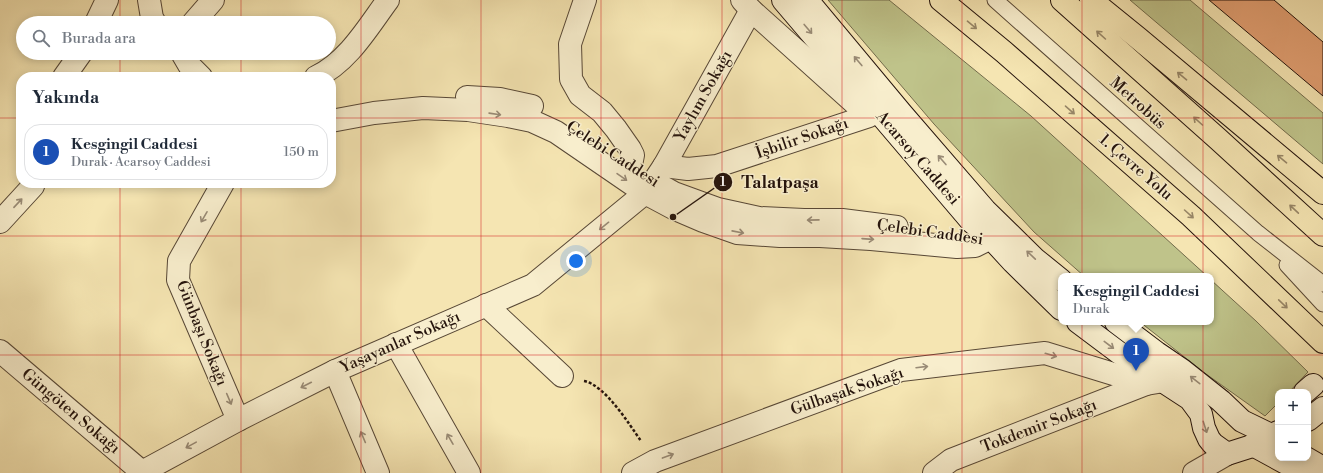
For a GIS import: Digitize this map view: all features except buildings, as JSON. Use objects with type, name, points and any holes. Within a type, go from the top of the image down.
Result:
[{"type":"highway","name":"1. Çevre Yolu","points":[[942,0],[1010,57],[1191,216],[1323,342]]},
{"type":"highway","points":[[1062,0],[1218,138],[1323,235]]},
{"type":"highway","points":[[1091,0],[1323,193]]},
{"type":"street","points":[[99,16],[107,0]]},
{"type":"street","points":[[149,0],[152,16]]},
{"type":"street","points":[[164,0],[168,16]]},
{"type":"street","points":[[199,16],[213,0]]},
{"type":"street","points":[[326,72],[348,53],[388,0]]},
{"type":"street","points":[[585,0],[570,44],[571,78],[580,95],[602,112],[630,149],[633,156],[631,165]]},
{"type":"street","name":"Acarsoy Caddesi","points":[[783,0],[972,222],[998,234],[1035,259],[1058,278]]},
{"type":"street","name":"Acarsoy Caddesi","points":[[807,0],[902,114],[985,210],[1013,262],[1058,306]]},
{"type":"street","name":"İşbilir Sokağı","points":[[654,180],[688,169],[717,166],[869,116],[747,5]]},
{"type":"street","name":"Yaylım Sokağı","points":[[654,180],[747,5]]},
{"type":"street","points":[[68,72],[76,60]]},
{"type":"street","points":[[174,60],[183,72]]},
{"type":"street","points":[[186,60],[196,72]]},
{"type":"street","name":"Çelebi Caddesi","points":[[336,105],[389,97],[425,95],[500,99],[531,106],[581,131],[674,194],[718,209],[759,218],[842,220],[998,234]]},
{"type":"street","name":"Çelebi Caddesi","points":[[336,120],[374,113],[423,108],[468,110],[508,116],[532,121],[654,180]]},
{"type":"street","name":"Yaşayanlar Sokağı","points":[[142,472],[238,420],[335,371],[533,284],[654,180]]},
{"type":"street","points":[[0,222],[32,188]]},
{"type":"street","name":"Günbaşı Sokağı","points":[[221,188],[179,261],[178,280],[238,420]]},
{"type":"street","points":[[486,305],[562,376]]},
{"type":"street","points":[[1082,325],[1118,352],[1155,383],[1190,399],[1201,414],[1204,428],[1209,439],[1213,444],[1227,454]]},
{"type":"street","points":[[1120,325],[1188,374],[1221,401],[1242,421],[1272,435],[1304,473]]},
{"type":"street","points":[[396,344],[470,473]]},
{"type":"street","name":"Güngöten Sokağı","points":[[0,351],[142,472]]},
{"type":"street","name":"Gülbaşak Sokağı","points":[[633,473],[655,460],[901,370],[1045,353],[1155,383]]},
{"type":"street","points":[[335,371],[378,473]]},
{"type":"street","name":"Tokdemir Sokağı","points":[[934,473],[952,460],[1155,383]]},
{"type":"street","points":[[1311,418],[1323,408]]},
{"type":"street","points":[[1194,473],[1227,454],[1235,452],[1272,435]]},
{"type":"street","points":[[1311,461],[1323,468]]},
{"type":"lane","name":"Metrobüs","points":[[995,0],[1258,234],[1323,284]]},
{"type":"lane","name":"Metrobüs","points":[[1258,234],[1323,304]]},
{"type":"path","points":[[562,376],[591,382],[617,406],[655,460]]},
{"type":"green space","points":[[828,0],[889,0],[1031,116],[1204,273],[1081,273],[1034,232],[934,124]]},
{"type":"green space","points":[[1130,0],[1190,0],[1323,113],[1323,164]]},
{"type":"green space","points":[[1214,283],[1308,372],[1292,389],[1275,389],[1275,406],[1265,416],[1206,374],[1144,325],[1214,325]]},
{"type":"place","name":"Talatpaşa","points":[[673,217]]},
{"type":"place","name":"Kesgingil Caddesi","points":[[1136,371]]}]
